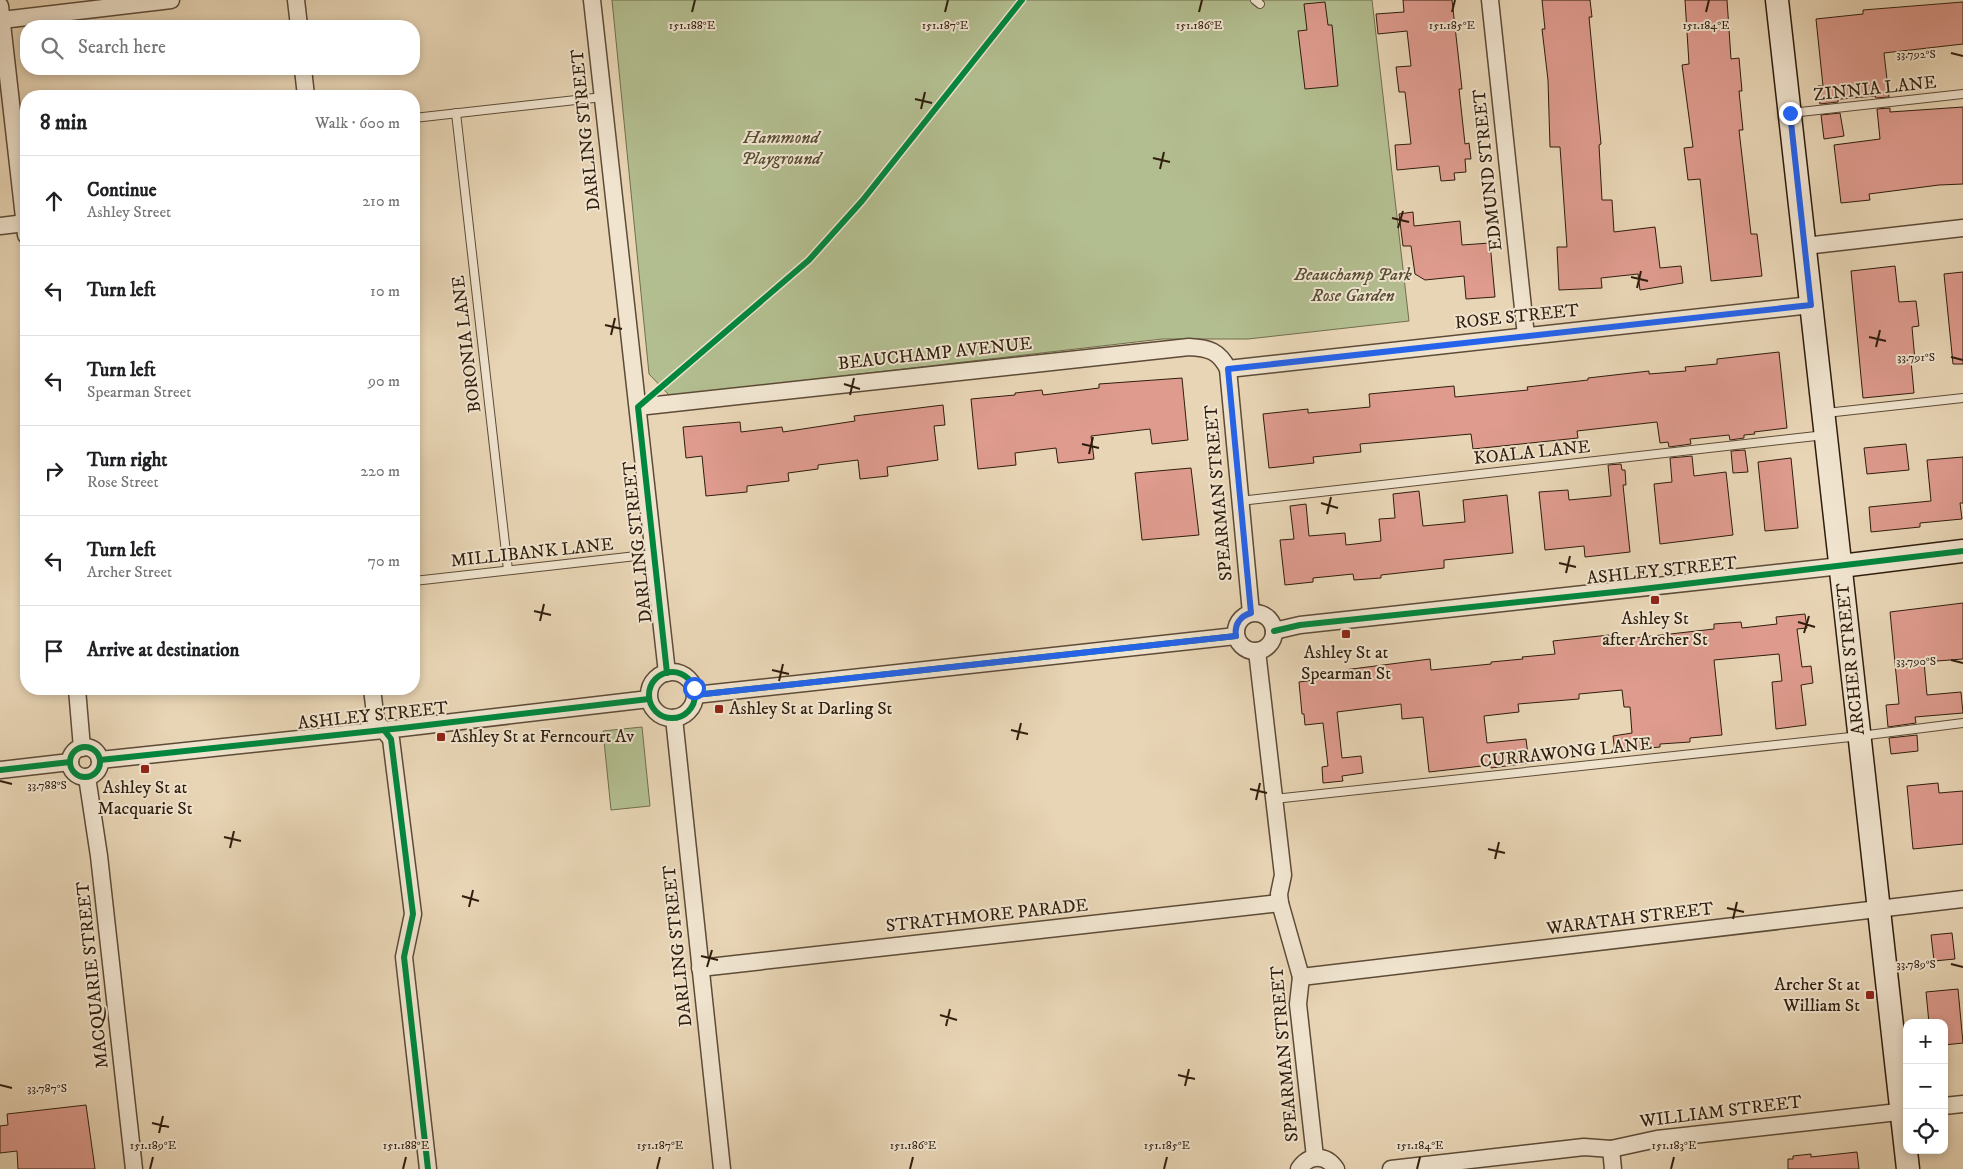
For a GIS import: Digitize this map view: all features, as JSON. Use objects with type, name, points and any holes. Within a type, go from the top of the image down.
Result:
[{"type":"main road","name":"ARCHER STREET","points":[[1776,0],[1879,909],[1904,1109]]},
{"type":"main road","name":"ASHLEY STREET","points":[[1841,566],[1963,551]]},
{"type":"main road","name":"ARCHER STREET","points":[[1907,1154],[1908,1169]]},
{"type":"street","points":[[20,148],[1,13],[171,0]]},
{"type":"street","points":[[296,0],[298,20]]},
{"type":"street","name":"DARLING STREET","points":[[592,0],[667,672]]},
{"type":"street","name":"EDMUND STREET","points":[[1490,0],[1526,336]]},
{"type":"street","points":[[304,75],[305,90]]},
{"type":"street","points":[[0,226],[20,228]]},
{"type":"street","points":[[1805,246],[1963,228]]},
{"type":"street","name":"ROSE STREET","points":[[1228,369],[1811,305]]},
{"type":"street","name":"BEAUCHAMP AVENUE","points":[[638,407],[1189,347],[1202,347],[1214,352],[1222,358],[1228,369]]},
{"type":"street","name":"SPEARMAN STREET","points":[[1228,369],[1251,613]]},
{"type":"street","name":"ASHLEY STREET","points":[[1274,631],[1300,625],[1841,566]]},
{"type":"street","points":[[1256,612],[1267,616],[1273,625],[1274,631],[1270,645],[1257,652],[1241,646],[1235,631],[1238,621],[1251,613],[1256,612]]},
{"type":"street","points":[[695,695],[1236,636]]},
{"type":"street","name":"SPEARMAN STREET","points":[[1257,652],[1283,875],[1280,903],[1302,977],[1298,1004],[1315,1157]]},
{"type":"street","points":[[667,672],[687,677],[691,682],[695,695],[689,711],[680,717],[667,718],[655,711],[649,699],[651,685],[667,672]]},
{"type":"street","points":[[78,695],[82,748]]},
{"type":"street","points":[[373,695],[376,721],[391,738],[413,914],[404,957],[428,1169]]},
{"type":"street","name":"ASHLEY STREET","points":[[100,760],[384,730],[649,699]]},
{"type":"street","name":"DARLING STREET","points":[[674,718],[722,1169]]},
{"type":"street","points":[[82,748],[91,749],[100,760],[98,769],[92,776],[77,775],[71,767],[70,762],[74,753],[82,748]]},
{"type":"street","points":[[0,770],[70,762]]},
{"type":"street","name":"MACQUARIE STREET","points":[[87,777],[100,856],[134,1169]]},
{"type":"street","name":"WARATAH STREET","points":[[1302,977],[1963,899]]},
{"type":"street","name":"STRATHMORE PARADE","points":[[700,968],[1280,903]]},
{"type":"street","points":[[1948,1106],[1963,1104]]},
{"type":"street","name":"WILLIAM STREET","points":[[1391,1169],[1584,1147],[1611,1149],[1657,1139],[1903,1111]]},
{"type":"street","points":[[1611,1149],[1613,1169]]},
{"type":"street","points":[[1299,1169],[1306,1161],[1315,1157],[1330,1161],[1336,1169]]},
{"type":"lane","name":"ZINNIA LANE","points":[[1790,113],[1963,94]]},
{"type":"lane","points":[[420,117],[603,97]]},
{"type":"lane","name":"BORONIA LANE","points":[[456,113],[508,570]]},
{"type":"lane","points":[[1824,413],[1963,398]]},
{"type":"lane","name":"KOALA LANE","points":[[1240,501],[1826,435]]},
{"type":"lane","name":"MILLIBANK LANE","points":[[420,580],[654,554]]},
{"type":"lane","name":"CURRAWONG LANE","points":[[1274,799],[1860,736],[1963,723]]},
{"type":"green space","points":[[612,0],[1372,0],[1409,321],[1248,339],[1162,339],[670,396],[649,374]]},
{"type":"green space","points":[[642,727],[650,806],[611,810],[603,731]]},
{"type":"building","points":[[1403,0],[1452,0],[1462,89],[1459,89],[1465,144],[1469,143],[1471,159],[1465,159],[1466,172],[1454,173],[1455,180],[1441,181],[1439,166],[1397,170],[1395,145],[1411,144],[1405,92],[1399,92],[1396,67],[1411,66],[1407,31],[1378,34],[1376,14],[1404,12]]},
{"type":"building","points":[[1542,0],[1590,0],[1592,17],[1589,17],[1601,144],[1599,145],[1602,200],[1612,200],[1614,232],[1655,227],[1660,268],[1681,266],[1683,283],[1640,290],[1638,274],[1601,278],[1602,288],[1559,290],[1557,247],[1567,247],[1560,147],[1550,147],[1548,80],[1542,29],[1545,29]]},
{"type":"building","points":[[1685,0],[1727,0],[1731,59],[1739,58],[1742,91],[1739,91],[1743,130],[1739,130],[1751,234],[1757,234],[1762,276],[1711,281],[1700,179],[1688,180],[1684,148],[1693,147],[1682,65],[1689,64]]},
{"type":"building","points":[[1325,2],[1328,25],[1332,25],[1338,86],[1305,89],[1298,31],[1307,30],[1304,4]]},
{"type":"building","points":[[1963,2],[1963,44],[1884,53],[1889,97],[1876,98],[1875,96],[1838,99],[1838,102],[1820,104],[1818,86],[1823,86],[1816,19],[1863,14],[1863,10]]},
{"type":"building","points":[[1963,107],[1963,184],[1939,185],[1869,194],[1870,200],[1841,203],[1834,145],[1880,139],[1877,109],[1890,108],[1890,112]]},
{"type":"building","points":[[1840,113],[1844,136],[1824,139],[1821,115]]},
{"type":"building","points":[[1413,212],[1414,226],[1460,221],[1462,245],[1490,243],[1495,297],[1466,299],[1464,276],[1425,280],[1415,274],[1411,246],[1403,246],[1399,214]]},
{"type":"building","points":[[1895,266],[1899,302],[1916,301],[1919,326],[1912,327],[1915,361],[1911,361],[1914,393],[1863,398],[1851,271]]},
{"type":"building","points":[[1963,272],[1963,364],[1953,364],[1944,274]]},
{"type":"building","points":[[1779,352],[1787,428],[1754,432],[1755,434],[1744,435],[1744,438],[1730,440],[1729,435],[1690,439],[1691,444],[1669,447],[1668,442],[1660,443],[1657,422],[1577,431],[1578,438],[1473,449],[1471,434],[1360,444],[1361,452],[1313,457],[1314,463],[1269,468],[1263,414],[1308,409],[1308,413],[1370,407],[1369,394],[1454,386],[1455,397],[1528,390],[1527,387],[1588,380],[1588,378],[1649,371],[1649,374],[1686,371],[1685,367],[1717,364],[1717,359]]},
{"type":"building","points":[[1182,378],[1188,440],[1152,444],[1150,429],[1091,436],[1094,459],[1058,463],[1056,448],[1015,453],[1016,465],[978,469],[971,399],[1015,395],[1015,393],[1042,390],[1043,395],[1099,388],[1099,384]]},
{"type":"building","points":[[943,405],[945,425],[934,426],[938,460],[887,467],[888,476],[860,479],[858,460],[818,465],[818,469],[788,473],[789,481],[747,486],[747,492],[706,496],[702,456],[686,458],[683,427],[740,422],[741,432],[782,427],[783,432],[855,421],[854,416]]},
{"type":"building","points":[[1906,444],[1909,470],[1867,474],[1864,448]]},
{"type":"building","points":[[1745,450],[1748,472],[1733,473],[1731,451]]},
{"type":"building","points":[[1692,456],[1694,476],[1726,472],[1733,535],[1660,544],[1654,484],[1672,482],[1670,458]]},
{"type":"building","points":[[1963,457],[1963,503],[1960,503],[1962,519],[1920,523],[1920,527],[1871,532],[1869,507],[1931,501],[1927,460]]},
{"type":"building","points":[[1791,458],[1798,528],[1765,531],[1758,462]]},
{"type":"building","points":[[1621,464],[1622,470],[1625,470],[1626,485],[1623,485],[1630,552],[1585,557],[1584,546],[1545,550],[1539,492],[1568,490],[1569,500],[1611,496],[1608,465]]},
{"type":"building","points":[[1191,468],[1199,535],[1142,540],[1135,473]]},
{"type":"building","points":[[1419,491],[1423,526],[1465,522],[1463,500],[1507,495],[1513,553],[1444,560],[1444,568],[1381,575],[1381,578],[1354,580],[1353,574],[1313,578],[1313,582],[1285,585],[1280,540],[1294,539],[1290,506],[1306,504],[1309,536],[1345,533],[1346,545],[1381,541],[1379,519],[1395,518],[1393,494]]},
{"type":"building","points":[[1963,603],[1963,659],[1924,662],[1927,695],[1961,692],[1963,713],[1915,717],[1916,723],[1888,727],[1886,705],[1899,704],[1890,612]]},
{"type":"building","points":[[1805,614],[1807,628],[1797,629],[1802,667],[1811,666],[1813,683],[1801,685],[1806,725],[1776,729],[1772,682],[1782,681],[1779,654],[1714,660],[1722,735],[1690,738],[1690,742],[1660,744],[1660,747],[1629,750],[1629,752],[1615,753],[1613,736],[1632,733],[1630,707],[1624,707],[1622,690],[1579,694],[1579,699],[1518,704],[1519,712],[1484,716],[1487,743],[1526,739],[1529,763],[1491,768],[1491,765],[1429,772],[1423,717],[1402,719],[1401,704],[1337,712],[1342,758],[1361,756],[1363,773],[1342,776],[1343,781],[1323,783],[1322,767],[1328,766],[1323,723],[1305,725],[1304,714],[1302,714],[1299,682],[1314,680],[1313,676],[1430,659],[1431,670],[1491,664],[1491,662],[1523,659],[1522,657],[1555,654],[1553,641],[1609,635],[1609,641],[1714,629],[1714,624],[1741,622],[1742,628],[1777,624],[1776,617]]},
{"type":"building","points":[[1917,735],[1918,751],[1891,754],[1889,738]]},
{"type":"building","points":[[1938,783],[1939,793],[1963,791],[1963,844],[1913,849],[1907,786]]},
{"type":"building","points":[[1952,933],[1955,959],[1934,961],[1931,935]]},
{"type":"building","points":[[1958,989],[1963,1043],[1948,1045],[1948,1019],[1929,1019],[1926,992]]},
{"type":"building","points":[[86,1105],[95,1169],[18,1169],[17,1151],[0,1153],[0,1126],[8,1125],[7,1114]]},
{"type":"building","points":[[1857,1152],[1859,1169],[1788,1169],[1788,1159],[1793,1159],[1793,1156],[1811,1154],[1811,1157]]},
{"type":"cycle path","points":[[667,673],[638,407],[809,260],[862,201],[1022,0]]},
{"type":"cycle path","points":[[1274,631],[1300,625],[1634,590],[1963,551]]},
{"type":"cycle path","points":[[695,695],[1236,636]]},
{"type":"cycle path","points":[[667,672],[677,672],[691,682],[695,695],[691,708],[685,714],[677,718],[667,718],[653,708],[649,700],[649,690],[659,676],[667,672]]},
{"type":"cycle path","points":[[100,760],[402,728],[649,699]]},
{"type":"cycle path","points":[[384,730],[391,739],[413,914],[404,957],[428,1169]]},
{"type":"cycle path","points":[[85,747],[91,748],[99,756],[100,762],[99,768],[91,776],[85,777],[79,776],[71,768],[70,762],[71,756],[79,748],[85,747]]},
{"type":"cycle path","points":[[0,770],[70,762]]},
{"type":"place","name":"Ashley St after Archer St","points":[[1655,600]]},
{"type":"place","name":"Ashley St at Spearman St","points":[[1346,634]]},
{"type":"place","name":"Ashley St at Darling St","points":[[719,709]]},
{"type":"place","name":"Ashley St at Ferncourt Av","points":[[441,737]]},
{"type":"place","name":"Ashley St at Macquarie St","points":[[145,769]]},
{"type":"place","name":"Archer St at William St","points":[[1870,995]]},
{"type":"route","points":[[694,688],[695,695],[1236,636],[1235,631],[1238,621],[1246,614],[1251,613],[1228,369],[1811,305],[1790,113]]},
{"type":"park label","name":"Hammond Playground","points":[[781,148]]},
{"type":"park label","name":"Beauchamp Park Rose Garden","points":[[1353,285]]}]
